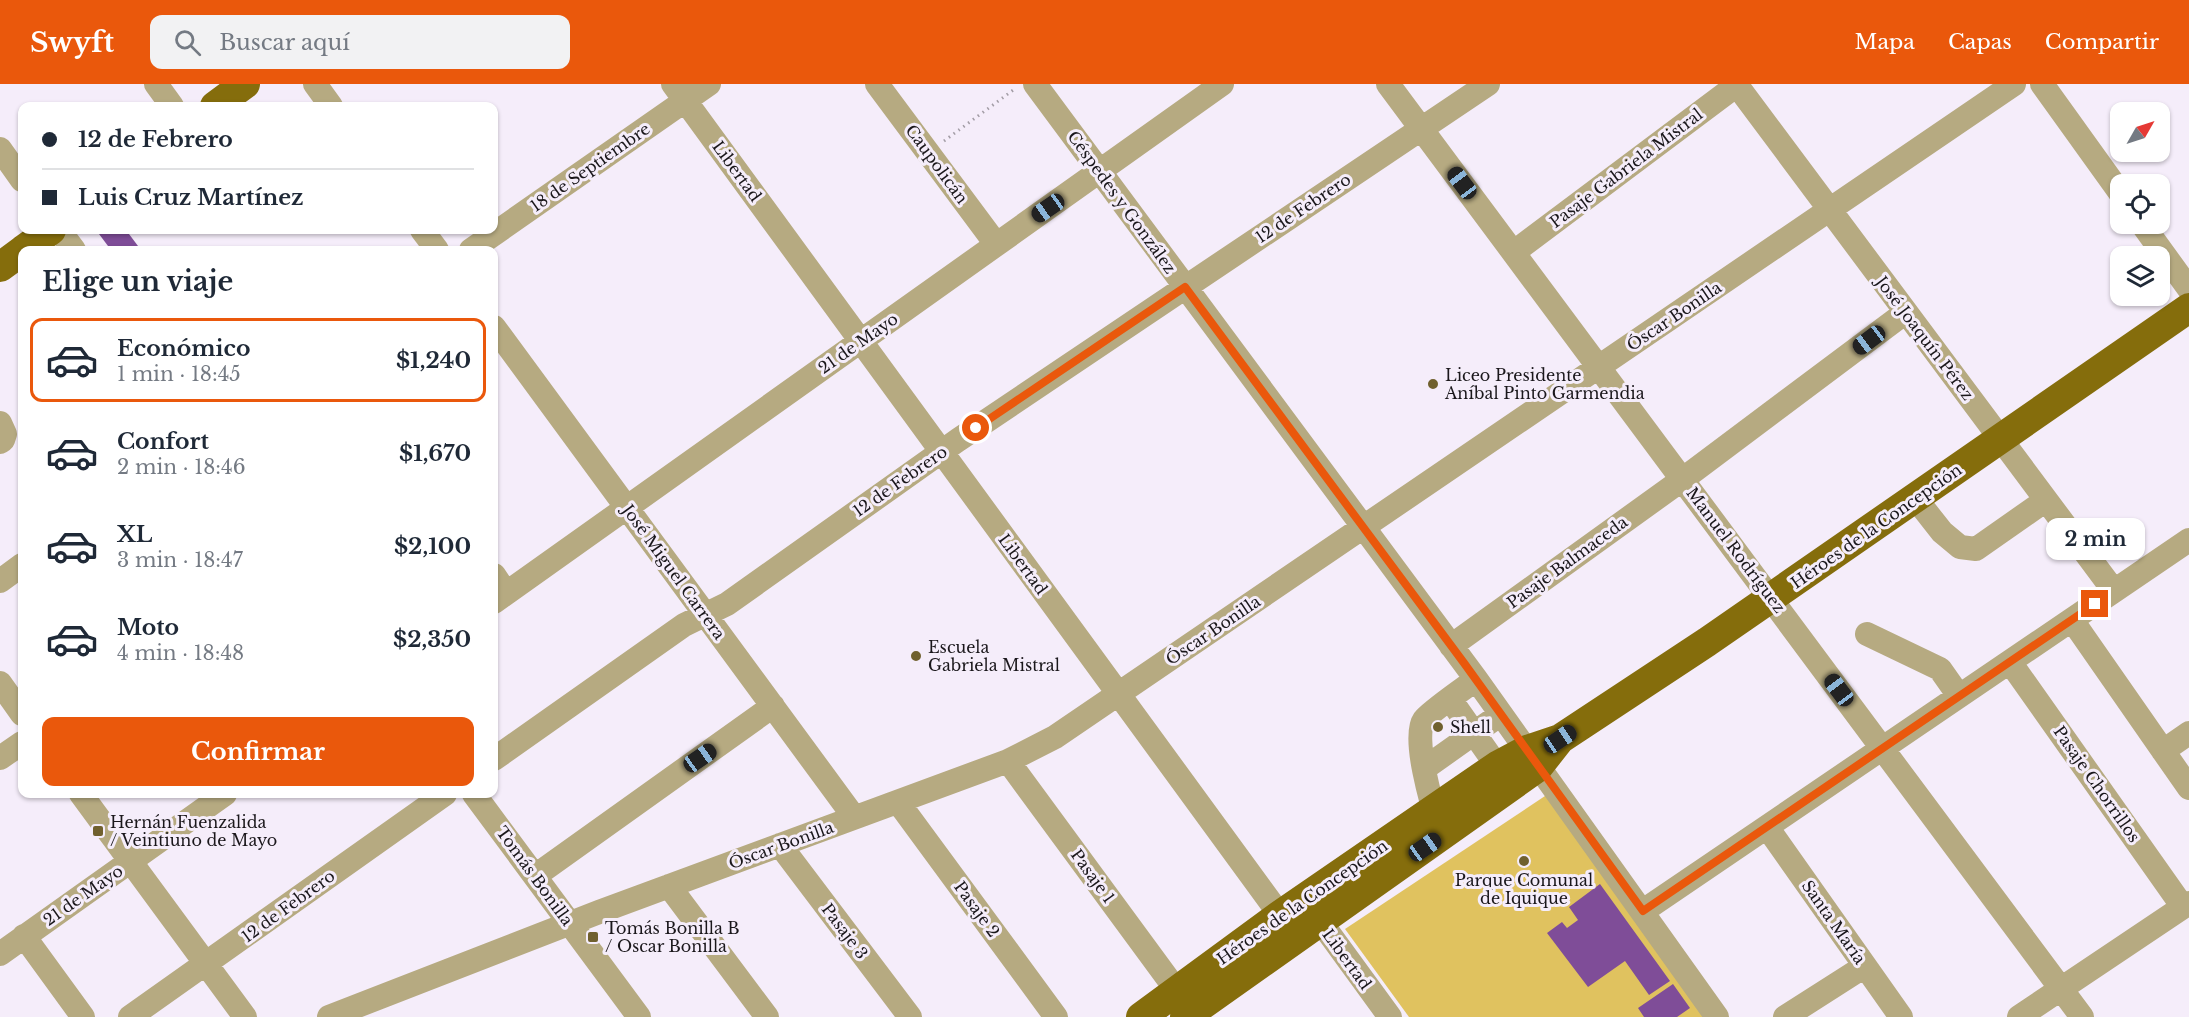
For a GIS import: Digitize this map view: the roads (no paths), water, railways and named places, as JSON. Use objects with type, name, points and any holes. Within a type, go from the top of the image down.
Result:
[{"type":"main road","points":[[220,102],[245,84]]},
{"type":"main road","points":[[29,246],[45,234]]},
{"type":"main road","points":[[0,267],[18,254]]},
{"type":"main road","name":"Héroes de la Concepción","points":[[1181,1004],[1280,915],[1438,822],[1772,599],[2189,308]]},
{"type":"main road","name":"Héroes de la Concepción","points":[[1141,1017],[1181,1004],[1320,921],[1438,822],[1497,766],[1533,758]]},
{"type":"street","points":[[156,84],[169,102]]},
{"type":"street","points":[[315,84],[328,102]]},
{"type":"street","name":"18 de Septiembre","points":[[498,230],[680,92],[709,84]]},
{"type":"street","name":"Caupolicán","points":[[877,84],[996,244]]},
{"type":"street","name":"Céspedes y González","points":[[1035,84],[1476,679],[1718,1017]]},
{"type":"street","name":"Manuel Rodríguez","points":[[1388,84],[2082,1017]]},
{"type":"street","name":"12 de Febrero","points":[[498,756],[684,624],[727,604],[940,452],[1488,84]]},
{"type":"street","name":"Óscar Bonilla","points":[[329,1017],[570,923],[1008,761],[1055,737],[2014,84]]},
{"type":"street","points":[[2042,84],[2110,179]]},
{"type":"street","name":"José Joaquín Pérez","points":[[1744,87],[1830,210],[2114,591]]},
{"type":"street","name":"Pasaje Gabriela Mistral","points":[[1514,252],[1744,87]]},
{"type":"street","name":"21 de Mayo","points":[[498,590],[626,507],[1100,171],[1207,88]]},
{"type":"street","name":"Libertad","points":[[680,92],[940,452],[1280,915],[1320,921],[1390,1017]]},
{"type":"street","points":[[0,149],[18,174]]},
{"type":"street","name":"18 de Septiembre","points":[[476,246],[492,234]]},
{"type":"street","points":[[2149,234],[2189,289]]},
{"type":"street","name":"Pasaje Balmaceda","points":[[1451,646],[1683,479],[1906,312]]},
{"type":"street","name":"José Miguel Carrera","points":[[498,332],[854,818]]},
{"type":"street","points":[[0,423],[4,434],[0,442]]},
{"type":"street","points":[[1916,499],[1942,532],[1960,547],[1976,549],[2046,500]]},
{"type":"street","points":[[1643,911],[2189,540]]},
{"type":"street","points":[[0,581],[18,568]]},
{"type":"street","points":[[2072,620],[2189,788]]},
{"type":"street","points":[[1867,634],[1940,669],[1959,696]]},
{"type":"street","name":"Pasaje Chorrillos","points":[[2010,662],[2186,905]]},
{"type":"street","points":[[1438,822],[1419,740],[1422,726],[1425,720],[1476,679]]},
{"type":"street","points":[[0,683],[18,708]]},
{"type":"street","points":[[1450,699],[1497,766]]},
{"type":"street","points":[[535,876],[773,706]]},
{"type":"street","points":[[1425,768],[1501,714]]},
{"type":"street","points":[[2163,751],[2189,733]]},
{"type":"street","points":[[0,758],[18,746]]},
{"type":"street","name":"Pasaje 1","points":[[1008,761],[1181,1004]]},
{"type":"street","points":[[0,776],[18,763]]},
{"type":"street","points":[[84,798],[245,1017]]},
{"type":"street","name":"21 de Mayo","points":[[0,954],[219,798]]},
{"type":"street","name":"12 de Febrero","points":[[130,1017],[207,965],[439,798]]},
{"type":"street","name":"Tomás Bonilla","points":[[477,798],[639,1017]]},
{"type":"street","name":"Pasaje 2","points":[[898,802],[1056,1017]]},
{"type":"street","name":"Santa María","points":[[1767,826],[1901,1017]]},
{"type":"street","name":"Pasaje 3","points":[[780,845],[910,1017]]},
{"type":"street","points":[[669,886],[767,1017]]},
{"type":"street","points":[[2019,1017],[2186,905]]},
{"type":"street","points":[[24,936],[83,1017]]},
{"type":"street","points":[[1785,1017],[1865,966]]},
{"type":"place","name":"Liceo Presidente Aníbal Pinto Garmendia","points":[[1433,384]]},
{"type":"place","name":"Escuela Gabriela Mistral","points":[[916,656]]},
{"type":"place","name":"Shell","points":[[1438,727]]},
{"type":"place","name":"Hernán Fuenzalida / Veintiuno de Mayo","points":[[98,831]]},
{"type":"place","name":"Parque Comunal de Iquique","points":[[1524,861]]},
{"type":"place","name":"Tomás Bonilla B / Oscar Bonilla","points":[[593,937]]}]
